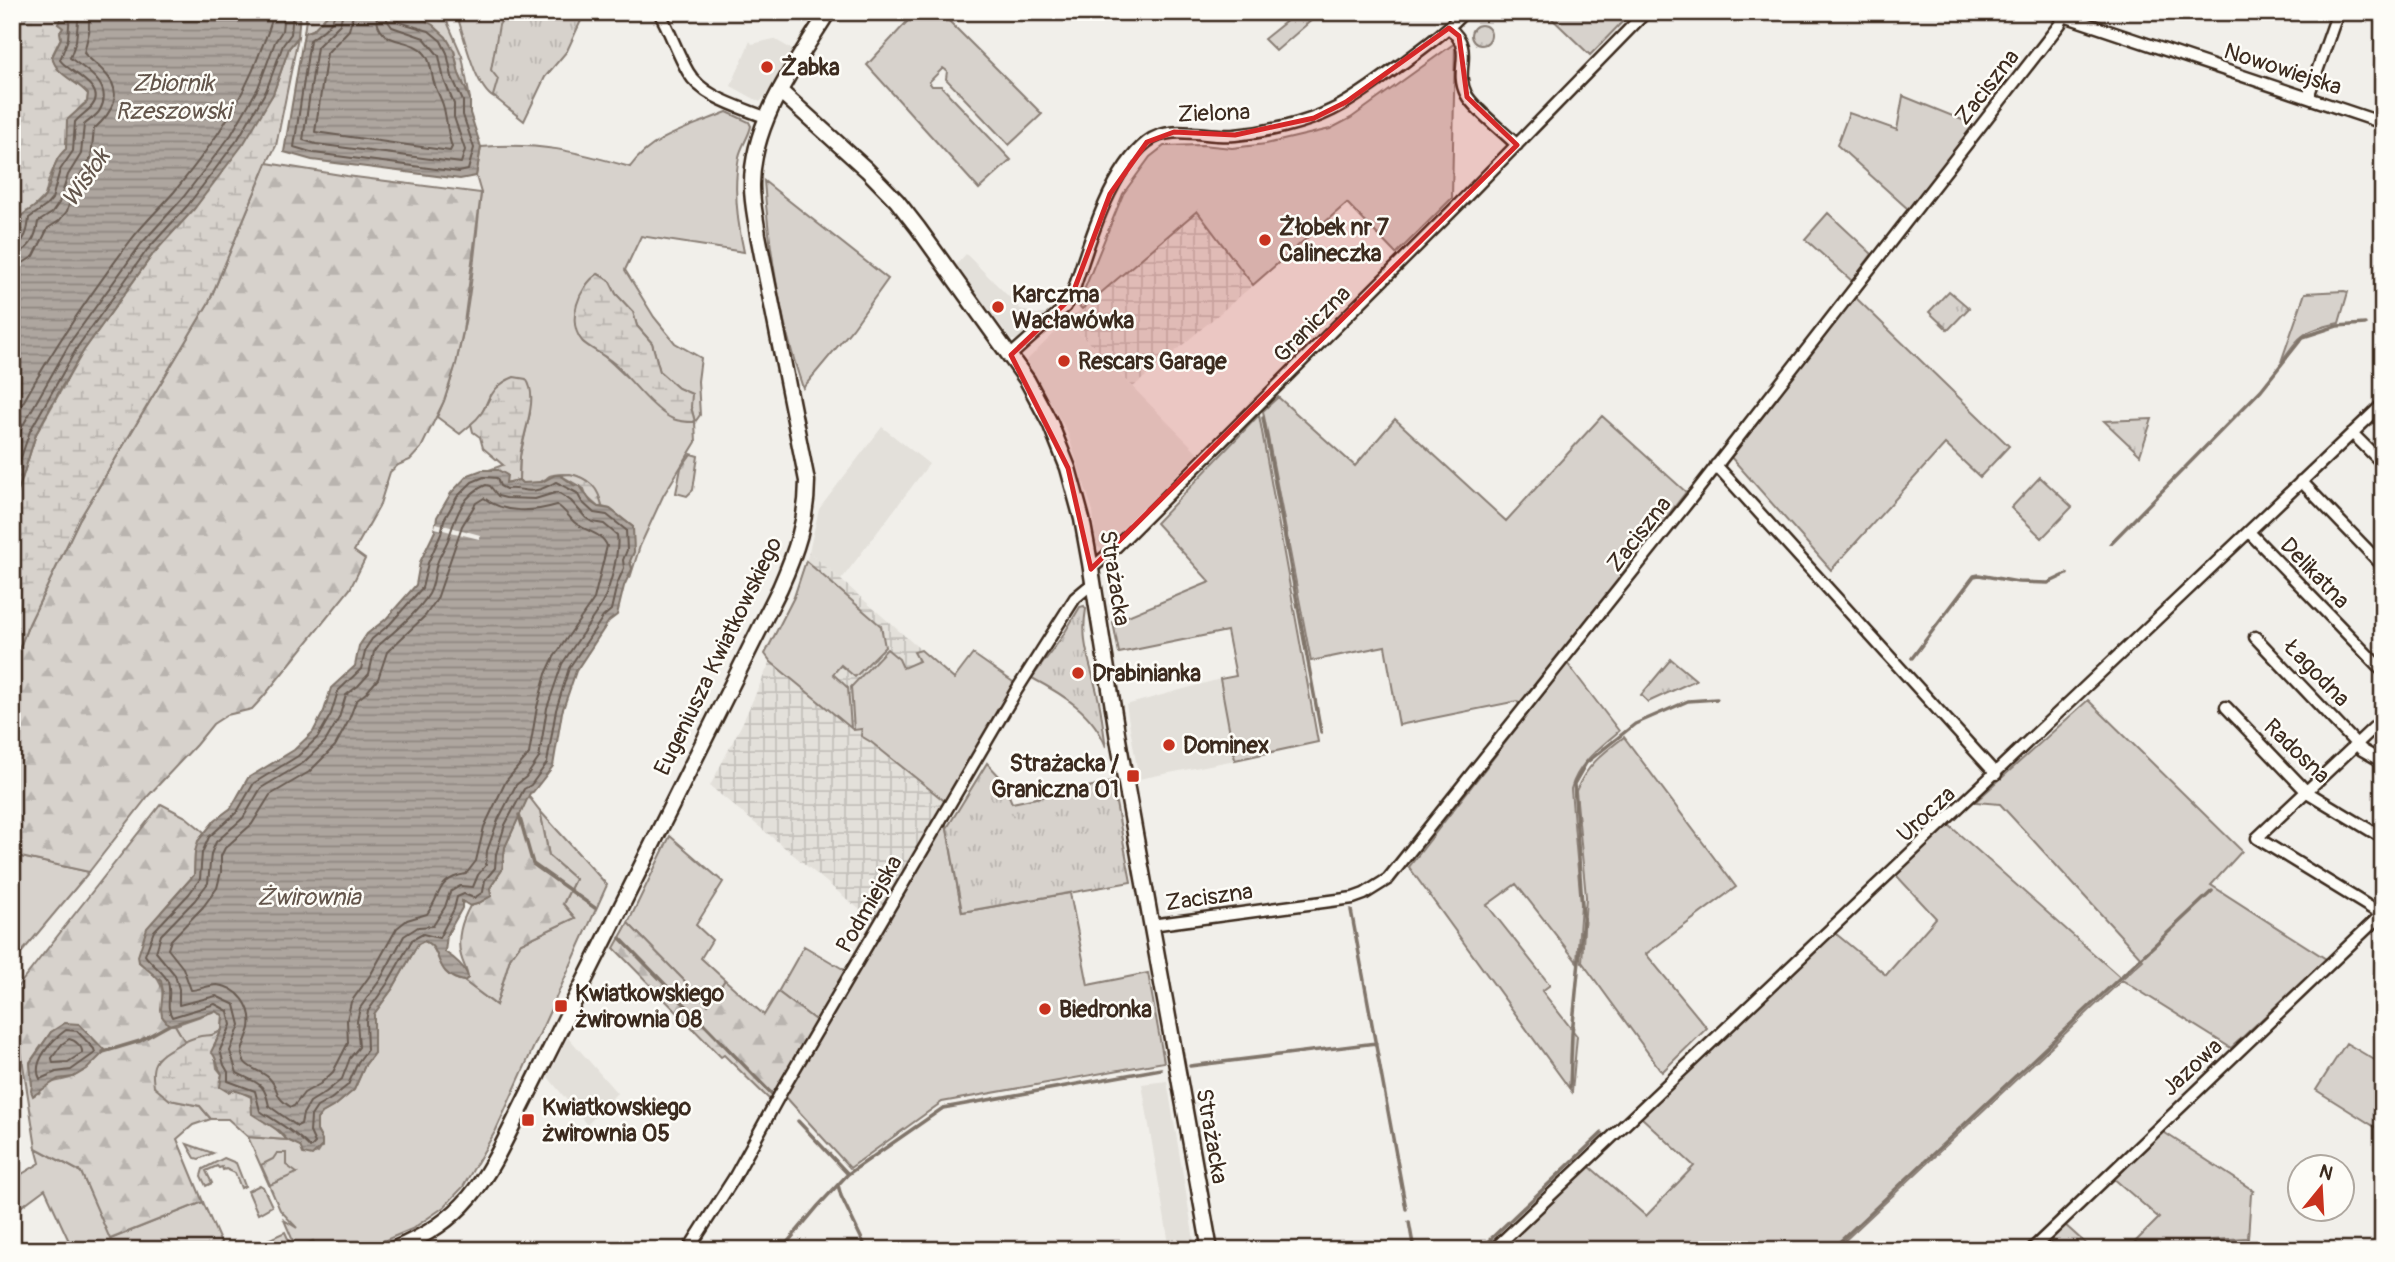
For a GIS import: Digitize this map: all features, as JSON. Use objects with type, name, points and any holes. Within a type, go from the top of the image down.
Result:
[{"type":"street","points":[[659,12],[696,83],[707,91],[767,118]]},
{"type":"street","name":"Eugeniusza Kwiatkowskiego","points":[[392,1250],[435,1228],[468,1201],[483,1181],[519,1114],[780,588],[799,542],[805,516],[807,481],[753,202],[754,162],[759,137],[767,118],[828,12]]},
{"type":"street","name":"Zielona","points":[[1012,355],[1065,307],[1071,298],[1101,212],[1120,175],[1147,142],[1159,135],[1174,132],[1235,135],[1314,118],[1346,102],[1449,28],[1464,12]]},
{"type":"street","name":"Graniczna","points":[[1091,569],[1517,145],[1646,12]]},
{"type":"street","name":"Nowowiejska","points":[[2052,12],[2383,123]]},
{"type":"street","points":[[2310,98],[2310,91],[2338,12]]},
{"type":"street","name":"Zaciszna","points":[[1151,925],[1353,898],[1388,879],[1524,710],[1984,123],[2060,24],[2063,16]]},
{"type":"street","points":[[1449,28],[1459,36],[1463,45],[1462,84],[1467,97],[1517,145]]},
{"type":"street","name":"Strażacka","points":[[781,92],[897,201],[1012,355],[1050,423],[1068,468],[1082,519],[1210,1250]]},
{"type":"street","name":"Urocza","points":[[1493,1250],[2383,404]]},
{"type":"street","points":[[2352,433],[2383,464]]},
{"type":"street","points":[[1716,465],[1996,774]]},
{"type":"street","points":[[2301,481],[2383,566]]},
{"type":"street","name":"Delikatna","points":[[2249,532],[2383,671]]},
{"type":"street","name":"Podmiejska","points":[[688,1250],[734,1178],[784,1087],[1016,691],[1075,598],[1093,586]]},
{"type":"street","name":"Łagodna","points":[[2255,636],[2362,750],[2383,762]]},
{"type":"street","name":"Radosna","points":[[2226,707],[2307,792],[2383,838]]},
{"type":"street","points":[[2307,792],[2383,719]]},
{"type":"street","name":"Jazowa","points":[[2031,1250],[2382,914],[2257,838],[2307,792]]},
{"type":"highlighted area","points":[[1449,28],[1459,36],[1467,97],[1517,145],[1091,569],[1068,468],[1011,355],[1071,298],[1110,194],[1147,142],[1174,132],[1235,135],[1314,118],[1346,102]]},
{"type":"shaded area","points":[[774,39],[795,51],[776,84],[760,102],[731,86],[750,41],[752,44]]},
{"type":"shaded area","points":[[1197,211],[1253,285],[1133,387],[1067,321]]},
{"type":"shaded area","points":[[966,254],[1021,309],[1034,314],[1045,314],[1052,310],[1019,340],[1011,340],[956,265]]},
{"type":"shaded area","points":[[1067,321],[1198,453],[1102,549],[1096,546],[1093,511],[1067,431],[1026,361]]},
{"type":"shaded area","points":[[882,427],[929,464],[841,580],[809,552],[819,509]]},
{"type":"shaded area","points":[[809,552],[954,679],[973,654],[1016,684],[877,924],[710,786],[770,662],[765,654],[794,597]]},
{"type":"shaded area","points":[[1220,679],[1235,760],[1139,779],[1126,705]]},
{"type":"shaded area","points":[[568,1037],[617,1093],[587,1125],[548,1077]]},
{"type":"shaded area","points":[[1167,1081],[1194,1240],[1174,1250],[1170,1250],[1142,1084]]},
{"type":"green space","points":[[12,12],[64,12],[58,24],[63,27],[52,56],[54,63],[88,94],[87,102],[77,111],[71,123],[66,149],[58,158],[45,196],[20,221],[22,226],[12,248]]},
{"type":"green space","points":[[307,12],[330,12],[313,30],[304,33]]},
{"type":"green space","points":[[390,12],[443,12],[462,56],[470,99],[459,74],[454,50],[424,20]]},
{"type":"green space","points":[[456,12],[511,12],[513,53],[494,98],[487,92],[475,72]]},
{"type":"green space","points":[[506,12],[585,12],[567,51],[545,77],[524,121],[493,96],[498,79],[491,70],[499,25]]},
{"type":"green space","points":[[916,12],[940,12],[1042,114],[1009,145],[946,79],[947,71],[943,68],[929,82],[932,86],[941,86],[1011,160],[979,189],[867,65]]},
{"type":"green space","points":[[1284,12],[1321,12],[1276,51],[1264,39],[1289,19]]},
{"type":"green space","points":[[1545,12],[1632,12],[1590,55]]},
{"type":"green space","points":[[1481,25],[1488,28],[1491,35],[1488,42],[1481,45],[1474,42],[1471,35],[1474,28]]},
{"type":"green space","points":[[298,37],[276,146],[209,302],[79,520],[29,624],[12,667],[12,511],[36,434],[84,350],[153,254],[194,209],[273,94],[289,48]]},
{"type":"green space","points":[[1455,43],[1452,198],[1396,254],[1347,203],[1253,285],[1197,211],[1082,309],[1078,305],[1123,194],[1150,157],[1164,146],[1202,145],[1232,148],[1266,144],[1330,129],[1351,118]]},
{"type":"green space","points":[[1903,96],[1970,123],[1973,127],[1908,209],[1837,145],[1849,113],[1897,130]]},
{"type":"green space","points":[[727,112],[749,122],[751,126],[740,153],[736,181],[744,252],[641,236],[625,270],[654,317],[675,343],[701,358],[698,381],[700,415],[695,422],[696,442],[663,496],[640,546],[630,578],[627,576],[632,568],[630,561],[633,527],[610,509],[602,507],[591,485],[578,477],[562,474],[551,475],[536,483],[522,483],[519,480],[520,456],[530,413],[490,395],[481,416],[460,434],[437,417],[456,363],[468,307],[481,193],[476,176],[481,147],[557,149],[630,167],[639,156],[662,140]],"holes":[[[598,274],[609,280],[616,294],[633,312],[637,326],[652,343],[660,372],[678,388],[691,394],[695,422],[644,391],[583,342],[582,296],[590,280]]]},
{"type":"green space","points":[[267,163],[481,193],[463,331],[444,401],[421,448],[410,460],[390,472],[379,507],[354,551],[365,559],[350,589],[252,709],[227,715],[213,724],[149,795],[89,872],[12,855],[12,667],[29,624],[79,520],[209,302]]},
{"type":"green space","points":[[764,181],[888,279],[853,328],[803,388],[788,338],[777,286]]},
{"type":"green space","points":[[1828,213],[1872,254],[1852,281],[1805,239]]},
{"type":"green space","points":[[598,274],[609,280],[616,294],[633,312],[637,326],[652,343],[660,372],[678,388],[692,394],[691,407],[695,422],[678,421],[666,415],[614,363],[582,341],[575,324],[577,304],[585,287]]},
{"type":"green space","points":[[1949,291],[1969,308],[1948,330],[1929,312]]},
{"type":"green space","points":[[2348,292],[2339,323],[2304,335],[2281,362],[2305,293]]},
{"type":"green space","points":[[1854,296],[2009,446],[1980,477],[1945,444],[1831,570],[1729,455]]},
{"type":"green space","points":[[514,377],[526,379],[530,387],[531,406],[521,448],[519,480],[505,483],[498,470],[489,470],[503,465],[483,448],[480,437],[473,432],[471,424],[478,418],[498,387]]},
{"type":"green space","points":[[1278,397],[1355,466],[1395,419],[1506,521],[1602,416],[1686,492],[1521,707],[1517,701],[1399,725],[1385,646],[1311,661],[1263,411]]},
{"type":"green space","points":[[1259,415],[1318,742],[1235,760],[1220,679],[1236,676],[1227,631],[1119,653],[1113,622],[1210,582],[1156,523]]},
{"type":"green space","points":[[2152,419],[2140,455],[2104,421]]},
{"type":"green space","points":[[691,454],[698,456],[693,490],[687,496],[676,493],[681,468]]},
{"type":"green space","points":[[570,474],[583,478],[592,485],[602,507],[598,507],[587,497],[584,489],[560,475]]},
{"type":"green space","points":[[2040,477],[2072,507],[2042,538],[2011,508]]},
{"type":"green space","points":[[806,561],[881,626],[885,647],[855,677],[841,665],[833,674],[848,688],[851,728],[771,662],[765,654],[794,597]]},
{"type":"green space","points":[[1084,606],[1085,643],[1106,747],[1094,724],[1085,714],[1055,691],[1032,678],[1080,607]]},
{"type":"green space","points":[[887,649],[899,659],[903,668],[919,661],[914,652],[921,650],[954,679],[973,654],[1016,684],[947,803],[861,736],[862,729],[854,730],[851,687]]},
{"type":"green space","points":[[1671,659],[1696,680],[1648,702],[1641,695]]},
{"type":"green space","points":[[1567,663],[1619,731],[1584,764],[1571,789],[1581,904],[1577,962],[1516,884],[1487,905],[1550,985],[1542,991],[1577,1036],[1572,1092],[1409,867]]},
{"type":"green space","points":[[2088,700],[2242,851],[2211,885],[2326,959],[2231,1048],[2122,980],[1838,1247],[1841,1250],[1501,1250],[1589,1166],[1646,1216],[1694,1166],[1641,1117],[1835,933],[1886,975],[1936,918],[1896,875],[1949,825],[2122,979],[2143,960],[2000,804],[1975,802]]},
{"type":"green space","points":[[1624,737],[1736,887],[1646,954],[1707,1028],[1662,1072],[1582,962],[1586,897],[1576,791],[1590,767]]},
{"type":"green space","points":[[987,763],[1002,779],[1012,803],[1112,782],[1131,882],[962,912],[947,828]]},
{"type":"green space","points":[[527,798],[530,798],[540,811],[549,856],[575,879],[563,904],[575,918],[521,943],[510,958],[496,1005],[464,981],[468,978],[460,950],[460,936],[462,923],[470,906],[491,896],[490,888],[502,870],[505,847]]},
{"type":"green space","points":[[161,804],[186,817],[204,832],[195,852],[194,875],[162,911],[139,962],[161,984],[162,1016],[169,1025],[175,1025],[185,1042],[157,1059],[170,1100],[200,1106],[211,1119],[193,1125],[177,1139],[203,1202],[110,1239],[81,1172],[36,1148],[12,994]],"holes":[[[79,1024],[105,1051],[78,1074],[51,1083],[39,1093],[32,1085],[30,1062],[51,1032]]]},
{"type":"green space","points":[[540,811],[607,885],[496,1130],[463,1187],[444,1207],[412,1229],[362,1250],[319,1250],[313,1241],[296,1248],[284,1220],[297,1228],[280,1210],[248,1137],[287,1140],[318,1153],[322,1140],[317,1131],[317,1119],[354,1090],[365,1065],[374,1053],[374,1014],[393,988],[418,944],[424,941],[430,944],[447,973],[464,981],[496,1005],[510,958],[521,943],[575,918],[563,904],[575,879],[549,856]]},
{"type":"green space","points":[[945,818],[962,912],[1070,893],[1088,985],[1148,973],[1164,1062],[942,1102],[850,1168],[785,1096]]},
{"type":"green space","points":[[670,836],[723,882],[696,925],[712,940],[701,958],[725,980],[708,1005],[628,923]]},
{"type":"green space","points":[[12,855],[89,872],[12,964]]},
{"type":"green space","points":[[628,923],[708,1005],[725,980],[764,1015],[778,992],[819,1023],[772,1102],[724,1055],[721,1057],[614,948]]},
{"type":"green space","points":[[804,946],[848,972],[819,1023],[778,992]]},
{"type":"green space","points":[[215,1011],[223,1015],[222,1030],[185,1042],[175,1025]]},
{"type":"green space","points":[[222,1030],[214,1045],[217,1068],[222,1074],[220,1081],[251,1097],[261,1117],[287,1140],[248,1137],[228,1119],[211,1119],[200,1106],[170,1100],[154,1087],[153,1070],[160,1056],[184,1042]]},
{"type":"green space","points":[[2346,1043],[2383,1065],[2383,1132],[2316,1090]]},
{"type":"green space","points":[[2162,1131],[2254,1191],[2251,1194],[2248,1238],[2211,1240],[2206,1250],[2127,1250],[2159,1218],[2112,1177]]},
{"type":"green space","points":[[187,1144],[213,1153],[195,1158]]},
{"type":"green space","points":[[36,1148],[81,1172],[111,1239],[203,1202],[224,1250],[73,1250],[45,1189],[18,1209],[12,1238],[12,1183],[40,1163]]},
{"type":"green space","points":[[277,1153],[286,1153],[286,1165],[297,1173],[270,1185],[261,1165],[273,1159]]},
{"type":"green space","points":[[224,1158],[236,1163],[245,1186],[241,1188],[235,1173],[217,1166],[206,1171],[212,1183],[206,1186],[201,1176],[203,1169]]},
{"type":"green space","points":[[260,1185],[272,1206],[258,1214],[248,1191]]},
{"type":"green space","points":[[2064,1224],[2093,1250],[2037,1250]]},
{"type":"green space","points":[[285,1232],[290,1243],[266,1250],[263,1242]]},
{"type":"green space","points":[[2248,1238],[2247,1250],[2206,1250],[2211,1241]]},
{"type":"water","name":"Zbiornik Rzeszowski","points":[[64,12],[300,12],[298,37],[289,48],[273,94],[244,143],[194,209],[153,254],[84,350],[61,388],[36,434],[12,511],[12,248],[22,226],[21,216],[43,199],[54,167],[66,149],[67,120],[87,102],[88,94],[62,74],[54,64],[52,57],[63,28],[58,24]]},
{"type":"water","points":[[330,12],[390,12],[424,20],[446,37],[454,51],[459,74],[470,99],[470,113],[481,147],[476,176],[460,179],[312,160],[284,152],[304,33],[313,30]]},
{"type":"water","name":"Żwirownia","points":[[482,470],[498,470],[507,475],[506,483],[519,480],[522,483],[542,482],[560,475],[580,486],[591,502],[598,507],[610,509],[633,527],[634,552],[630,561],[632,569],[624,586],[617,615],[609,621],[576,671],[562,712],[553,766],[530,793],[505,847],[502,870],[490,888],[491,896],[470,906],[462,901],[462,908],[447,935],[445,952],[456,960],[468,978],[464,981],[454,978],[443,968],[430,944],[424,941],[418,944],[393,988],[374,1014],[374,1053],[365,1065],[354,1090],[317,1119],[317,1131],[322,1146],[312,1156],[303,1154],[300,1146],[287,1140],[279,1131],[252,1114],[251,1096],[234,1090],[228,1092],[220,1087],[222,1074],[211,1052],[222,1030],[223,1015],[215,1011],[169,1025],[162,1016],[161,981],[139,962],[138,956],[147,928],[194,875],[198,841],[215,820],[231,808],[248,778],[294,750],[313,732],[324,711],[331,688],[355,666],[359,646],[367,634],[386,619],[416,585],[420,562],[435,531],[437,517],[451,493],[468,475]]},
{"type":"water","points":[[65,1023],[79,1024],[105,1051],[87,1069],[73,1077],[58,1079],[33,1096],[30,1063],[51,1032]]},
{"type":"pier","points":[[436,523],[480,535],[479,539],[435,528]]},
{"type":"waterway","points":[[2111,543],[2261,390],[2303,337],[2337,326],[2365,324]]},
{"type":"waterway","points":[[1263,418],[1321,732]]},
{"type":"waterway","points":[[1912,658],[1974,576],[2048,583],[2067,574]]},
{"type":"waterway","points":[[1570,1087],[1583,919],[1574,784],[1586,763],[1635,724],[1688,701],[1717,699]]},
{"type":"waterway","points":[[519,815],[533,864],[595,908]]},
{"type":"waterway","points":[[1831,1250],[2212,891]]},
{"type":"waterway","points":[[1351,910],[1406,1209]]},
{"type":"waterway","points":[[620,938],[772,1094]]},
{"type":"waterway","points":[[103,1052],[140,1041],[169,1025]]},
{"type":"waterway","points":[[1190,1066],[1376,1043]]},
{"type":"waterway","points":[[848,1174],[943,1108],[1161,1069]]},
{"type":"waterway","points":[[781,1250],[848,1174],[798,1121]]},
{"type":"waterway","points":[[1479,1250],[1602,1133]]},
{"type":"waterway","points":[[838,1185],[867,1250]]},
{"type":"waterway","points":[[1409,1222],[1414,1250]]},
{"type":"place","name":"Żabka","points":[[767,67]]},
{"type":"place","name":"Żłobek nr 7 Calineczka","points":[[1265,240]]},
{"type":"place","name":"Karczma Wacławówka","points":[[998,307]]},
{"type":"place","name":"Rescars Garage","points":[[1064,361]]},
{"type":"place","name":"Drabinianka","points":[[1078,673]]},
{"type":"place","name":"Dominex","points":[[1169,745]]},
{"type":"place","name":"Strażacka / Graniczna 01","points":[[1133,776]]},
{"type":"place","name":"Kwiatkowskiego żwirownia 08","points":[[561,1006]]},
{"type":"place","name":"Biedronka","points":[[1045,1009]]},
{"type":"place","name":"Kwiatkowskiego żwirownia 05","points":[[528,1120]]},
{"type":"water label","name":"Wisłok","points":[[86,178]]}]
